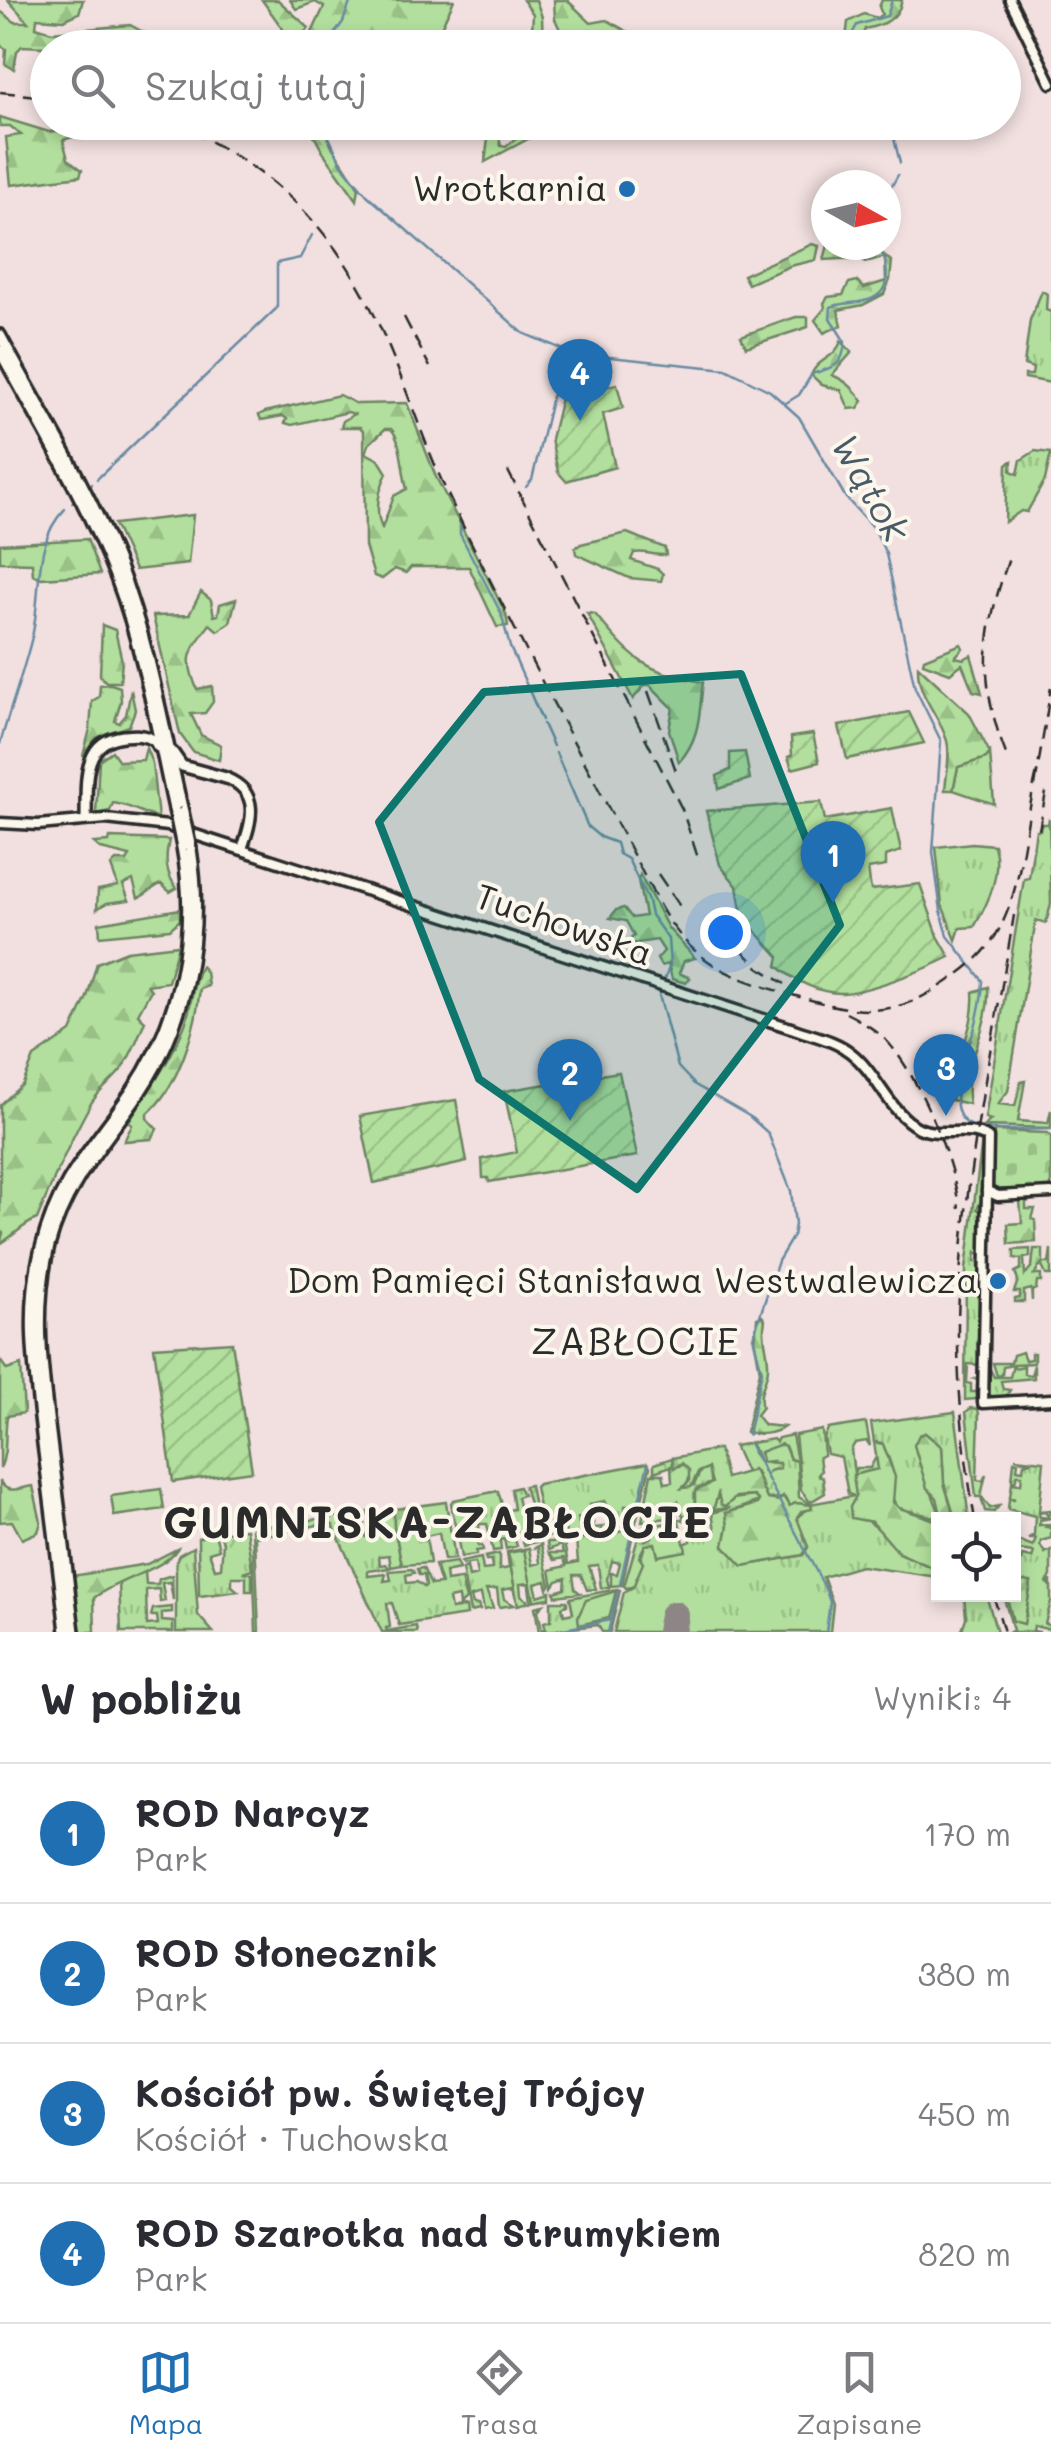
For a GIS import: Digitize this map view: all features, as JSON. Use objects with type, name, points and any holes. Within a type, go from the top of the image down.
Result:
[{"type":"main road","points":[[0,335],[83,488],[119,564],[144,642],[166,736],[196,914],[191,965],[179,1013],[149,1078],[88,1160],[66,1198],[52,1237],[41,1291],[40,1342],[74,1632]]},
{"type":"main road","points":[[0,351],[104,548],[127,610],[178,811]]},
{"type":"main road","points":[[140,735],[150,723],[150,700]]},
{"type":"main road","points":[[86,819],[91,755],[106,740],[140,735],[154,740],[163,759]]},
{"type":"main road","points":[[166,736],[178,763],[226,778]]},
{"type":"main road","points":[[178,811],[184,782],[202,772]]},
{"type":"main road","points":[[66,1632],[32,1341],[36,1271],[48,1221],[70,1174],[143,1073],[167,1025],[187,940],[186,848]]},
{"type":"street","points":[[1010,0],[1051,83]]},
{"type":"street","points":[[226,778],[244,789],[252,804],[242,849]]},
{"type":"street","name":"Tuchowska","points":[[0,823],[38,825],[86,819],[154,823],[794,1029],[848,1050],[918,1128],[986,1135],[987,1191]]},
{"type":"street","points":[[987,1191],[995,1196],[1051,1193]]},
{"type":"street","points":[[987,1191],[983,1402],[1051,1399]]},
{"type":"street","points":[[987,1208],[1014,1196]]},
{"type":"highlighted area","points":[[741,674],[840,925],[637,1189],[479,1079],[379,822],[484,692]]},
{"type":"green space","points":[[8,0],[83,0],[79,13],[64,20],[37,18],[36,27],[46,30],[30,30],[30,46],[22,46],[17,51],[14,69],[5,64],[6,49],[0,45],[0,11],[15,22],[28,22]]},
{"type":"green space","points":[[262,0],[278,0],[309,28],[284,30]]},
{"type":"green space","points":[[290,0],[454,0],[440,30],[313,30],[324,7],[315,2],[296,9]]},
{"type":"green space","points":[[523,0],[536,0],[543,30],[532,30],[533,14]]},
{"type":"green space","points":[[554,0],[567,0],[591,23],[607,20],[624,30],[560,30]]},
{"type":"green space","points":[[882,0],[902,0],[889,20],[865,30],[847,30],[848,22],[864,14],[877,18],[882,14]]},
{"type":"green space","points":[[130,25],[139,30],[74,30]]},
{"type":"green space","points":[[0,117],[30,126],[30,140],[63,140],[68,159],[82,170],[80,176],[11,185],[6,137],[21,135],[10,126],[0,126]]},
{"type":"green space","points":[[316,140],[329,140],[359,188],[357,200]]},
{"type":"green space","points":[[488,140],[500,140],[501,146],[506,147],[514,140],[526,140],[485,162]]},
{"type":"green space","points":[[811,244],[811,260],[816,260],[748,284],[743,275]]},
{"type":"green space","points":[[885,260],[890,260],[890,280],[884,294],[863,305],[838,310],[842,325],[824,333],[815,320],[828,297],[843,295],[849,283],[857,281],[864,288],[886,281]]},
{"type":"green space","points":[[1042,291],[1047,294],[1046,310],[1051,312],[1051,383],[1025,378],[1032,375],[1033,368],[1024,365],[1030,320]]},
{"type":"green space","points":[[796,317],[808,317],[808,327],[746,347],[741,336]]},
{"type":"green space","points":[[841,341],[852,352],[832,375],[860,397],[863,401],[858,408],[849,409],[841,390],[822,385],[811,375]]},
{"type":"green space","points":[[595,372],[599,388],[617,384],[623,408],[603,414],[615,467],[566,481],[558,472],[551,439],[566,377]]},
{"type":"green space","points":[[339,395],[357,404],[407,403],[436,477],[506,614],[508,626],[497,627],[469,567],[411,567],[406,573],[395,569],[382,579],[374,576],[365,546],[364,432],[360,427],[341,427],[354,414],[348,412],[292,425],[285,423],[287,419],[283,416],[261,420],[259,415]],"holes":[[[385,429],[391,429],[400,448],[407,489],[394,496],[382,528],[378,500],[387,473],[379,460],[366,453],[368,445]]]},
{"type":"green space","points":[[1035,451],[1051,453],[1045,480],[1027,512],[1021,511],[1005,522],[1007,464],[1012,461],[1011,471],[1018,474],[1021,460]]},
{"type":"green space","points":[[193,515],[188,564],[135,570],[114,524]]},
{"type":"green space","points":[[627,533],[665,548],[666,555],[634,553],[631,560],[658,569],[663,574],[661,581],[629,578],[576,554],[575,548],[581,544]]},
{"type":"green space","points":[[87,539],[100,574],[42,578],[33,575],[32,563],[0,562],[0,544]]},
{"type":"green space","points":[[201,592],[211,600],[214,616],[218,615],[220,604],[236,599],[230,622],[218,631],[210,624],[193,648],[190,661],[197,689],[212,686],[213,702],[205,713],[191,714],[201,735],[221,745],[219,760],[193,752],[180,734],[153,616],[189,615]]},
{"type":"green space","points":[[587,613],[595,614],[630,653],[652,668],[703,682],[695,734],[679,762],[669,730],[673,708],[650,685],[645,685],[633,699]]},
{"type":"green space","points":[[102,625],[115,630],[122,661],[120,682],[106,682],[100,675]]},
{"type":"green space","points":[[961,644],[963,648],[955,657],[964,659],[971,655],[982,693],[973,691],[962,664],[950,673],[923,663],[924,659]]},
{"type":"green space","points":[[918,666],[969,713],[990,753],[958,767],[953,790],[945,790],[947,741],[921,687]]},
{"type":"green space","points":[[100,685],[120,687],[121,701],[115,721],[119,723],[126,715],[131,690],[135,710],[129,726],[96,738],[83,756],[92,701],[99,697]]},
{"type":"green space","points":[[909,712],[924,743],[847,759],[839,726]]},
{"type":"green space","points":[[813,734],[819,762],[792,769],[788,757],[792,755],[791,737]]},
{"type":"green space","points":[[146,748],[152,763],[158,818],[113,803],[110,811],[96,814],[99,760],[112,751],[119,761],[143,760]]},
{"type":"green space","points":[[745,752],[750,779],[719,789],[717,776],[730,770],[730,753]]},
{"type":"green space","points":[[990,753],[994,804],[953,790],[958,767]]},
{"type":"green space","points":[[821,802],[825,820],[892,808],[901,851],[886,856],[886,866],[868,869],[871,890],[920,884],[938,936],[950,957],[882,984],[843,993],[807,985],[777,966],[779,957],[742,916],[737,886],[720,865],[706,811]]},
{"type":"green space","points":[[1049,818],[1051,904],[1046,923],[1036,920],[1008,1091],[998,1104],[1015,1106],[1021,1082],[1025,1081],[1018,1121],[1048,1123],[1051,1110],[1051,1128],[984,1126],[991,1120],[985,1118],[1024,879],[1029,878],[1036,830],[1040,830],[1041,824],[1048,824]]},
{"type":"green space","points":[[110,838],[169,840],[167,866],[177,888],[170,892],[161,884],[138,898],[133,880],[123,885],[129,900],[107,903],[97,909],[98,890],[118,886],[111,866],[116,861],[127,861],[130,856],[101,849],[94,843],[109,842]]},
{"type":"green space","points":[[994,845],[995,877],[974,927],[960,928],[956,940],[942,905],[936,847]]},
{"type":"green space","points":[[640,875],[668,928],[695,958],[684,961],[679,973],[690,978],[686,983],[672,979],[668,964],[661,966],[657,959],[664,951],[657,940],[631,944],[628,941],[634,936],[626,921],[610,918],[616,910],[624,908],[632,918],[645,916]]},
{"type":"green space","points":[[180,909],[180,920],[170,929],[100,936],[99,923]]},
{"type":"green space","points":[[178,945],[168,982],[147,985],[151,990],[138,1014],[145,1021],[131,1053],[90,1105],[37,1219],[0,1244],[0,1105],[23,1084],[34,1057],[71,1032],[97,963],[127,951]]},
{"type":"green space","points":[[201,966],[208,986],[200,989],[184,1056],[168,1089],[147,1114],[157,1129],[152,1139],[124,1141],[132,1125],[129,1121],[166,1064],[187,1020]]},
{"type":"green space","points":[[988,987],[985,1017],[969,1075],[969,1104],[951,1100],[971,1020],[973,992]]},
{"type":"green space","points":[[619,1072],[637,1156],[489,1182],[483,1178],[482,1159],[517,1152],[504,1091]]},
{"type":"green space","points":[[456,1100],[467,1162],[374,1183],[360,1116]]},
{"type":"green space","points":[[994,1131],[1051,1136],[1051,1189],[992,1190]]},
{"type":"green space","points":[[982,1140],[984,1195],[977,1209],[984,1213],[983,1258],[976,1252],[975,1262],[982,1262],[979,1365],[968,1364],[967,1383],[971,1384],[971,1392],[977,1392],[977,1385],[979,1391],[976,1399],[965,1400],[966,1269]]},
{"type":"green space","points":[[1035,1199],[1026,1202],[1026,1209],[1035,1209],[1032,1219],[1036,1242],[1009,1244],[1008,1224],[1022,1223],[1020,1201]]},
{"type":"green space","points":[[1030,1249],[1030,1257],[1024,1258],[1025,1275],[1032,1266],[1034,1249],[1043,1249],[1043,1263],[1049,1263],[1051,1249],[1051,1275],[1046,1275],[1041,1264],[1034,1275],[1041,1275],[1041,1282],[1032,1291],[1032,1301],[1031,1289],[1024,1291],[1024,1302],[1015,1302],[1020,1298],[1020,1292],[1014,1292],[1018,1280],[1015,1272],[1021,1269],[1021,1259],[1014,1258],[1014,1250]]},
{"type":"green space","points":[[762,1316],[768,1368],[762,1407],[756,1415],[764,1425],[784,1427],[755,1434],[746,1432],[760,1371],[755,1343],[757,1318]]},
{"type":"green space","points":[[232,1342],[252,1471],[173,1482],[154,1347]]},
{"type":"green space","points":[[1022,1352],[1025,1360],[1034,1353],[1034,1363],[1014,1364],[1014,1368],[1024,1366],[1024,1374],[1031,1375],[1034,1365],[1034,1378],[1001,1381],[1003,1389],[1010,1390],[1007,1395],[1022,1396],[992,1397],[988,1393],[989,1367],[994,1377],[1010,1377],[1013,1365],[1003,1367],[1002,1375],[997,1376],[993,1363],[1011,1363],[1013,1355]]},
{"type":"green space","points":[[0,1360],[7,1370],[21,1365],[24,1413],[7,1416],[0,1469]]},
{"type":"green space","points":[[978,1409],[977,1480],[983,1481],[986,1474],[981,1496],[990,1508],[999,1506],[994,1512],[985,1511],[981,1497],[976,1497],[966,1412]]},
{"type":"green space","points":[[955,1412],[968,1512],[953,1512],[944,1482],[942,1447],[925,1433],[916,1453],[939,1512],[931,1512],[931,1516],[898,1508],[892,1498],[891,1464],[882,1443],[874,1442],[871,1423]]},
{"type":"green space","points":[[866,1423],[870,1446],[867,1441],[855,1443],[851,1450],[854,1473],[856,1468],[870,1468],[876,1457],[879,1470],[865,1519],[884,1533],[900,1553],[931,1567],[931,1576],[861,1566],[823,1577],[833,1604],[830,1632],[614,1632],[624,1592],[633,1587],[645,1545],[655,1543],[658,1556],[691,1541],[689,1522],[681,1519],[708,1514],[709,1530],[715,1530],[712,1513],[730,1508],[713,1510],[718,1494],[733,1499],[754,1496],[759,1501],[726,1513],[724,1546],[743,1566],[803,1555],[808,1547],[796,1518],[811,1506],[789,1506],[785,1498],[767,1499],[756,1472],[752,1469],[747,1474],[734,1446],[751,1443],[753,1453],[768,1471],[773,1461],[762,1462],[760,1452],[784,1445],[790,1459],[797,1461],[799,1497],[810,1504],[854,1496],[848,1494],[841,1457],[827,1454],[824,1438],[828,1429]]},
{"type":"green space","points":[[822,1430],[824,1455],[819,1457],[818,1475],[823,1478],[825,1493],[810,1502],[801,1490],[795,1435]]},
{"type":"green space","points":[[925,1433],[942,1447],[944,1483],[953,1512],[940,1512],[937,1498],[927,1488],[914,1445],[919,1435]]},
{"type":"green space","points":[[792,1435],[797,1461],[790,1459],[781,1444],[760,1452],[762,1462],[779,1463],[780,1468],[766,1476],[751,1443],[773,1439],[776,1442]]},
{"type":"green space","points":[[874,1442],[883,1444],[895,1477],[893,1502],[899,1508],[931,1519],[931,1567],[899,1553],[872,1522],[851,1518],[850,1507],[856,1496],[853,1475],[878,1469]]},
{"type":"green space","points":[[719,1449],[726,1478],[754,1470],[767,1499],[779,1501],[783,1496],[789,1506],[811,1505],[812,1509],[802,1511],[797,1518],[808,1547],[803,1555],[743,1566],[724,1546],[726,1513],[757,1504],[754,1496],[736,1497],[725,1507],[718,1494],[713,1510],[695,1511],[695,1491],[712,1483],[708,1468],[698,1472],[691,1487],[682,1488],[689,1482],[689,1470],[682,1463],[674,1468],[672,1458]]},
{"type":"green space","points":[[672,1458],[674,1467],[687,1464],[691,1477],[683,1488],[694,1485],[702,1468],[708,1467],[712,1483],[696,1489],[697,1513],[683,1516],[678,1501],[667,1505],[676,1511],[677,1517],[642,1521],[651,1474],[663,1474],[665,1483],[672,1482],[671,1466],[654,1472],[654,1464]]},
{"type":"green space","points":[[1015,1458],[1044,1461],[1039,1511],[1051,1510],[1048,1516],[1039,1513],[1040,1517],[1051,1518],[1040,1520],[1039,1525],[1051,1524],[1046,1527],[1051,1528],[1051,1538],[1040,1545],[1045,1553],[1051,1550],[1051,1576],[1047,1583],[1051,1580],[1051,1602],[1045,1624],[1051,1630],[1034,1626],[1033,1631],[1040,1632],[1010,1632],[1013,1630],[1005,1602],[1013,1621],[1024,1624],[1031,1583],[1021,1581],[1021,1562],[1022,1556],[1032,1558],[1034,1552],[1021,1550],[1021,1541],[1033,1546],[1036,1538],[1028,1538],[1034,1535],[1035,1516],[1008,1509],[1009,1499],[1015,1499],[1010,1497],[1012,1483],[1021,1484],[1022,1475],[1012,1481],[1014,1461],[1018,1462],[1017,1469],[1023,1470],[1024,1463],[1032,1462]]},
{"type":"green space","points":[[647,1463],[650,1467],[635,1526],[630,1526],[628,1505],[625,1525],[608,1530],[605,1501],[590,1504],[594,1528],[603,1527],[600,1532],[592,1533],[590,1515],[578,1518],[580,1530],[587,1530],[586,1533],[566,1536],[564,1516],[547,1523],[553,1536],[545,1537],[535,1487],[538,1484]]},
{"type":"green space","points":[[0,1481],[11,1489],[33,1486],[41,1522],[38,1532],[22,1539],[12,1521],[0,1522]]},
{"type":"green space","points":[[530,1485],[540,1541],[524,1545],[519,1532],[508,1534],[508,1541],[515,1540],[517,1546],[506,1549],[504,1539],[500,1540],[501,1550],[493,1551],[487,1524],[479,1524],[480,1535],[476,1537],[483,1550],[461,1557],[453,1500],[498,1491],[504,1511],[514,1509],[511,1489],[519,1487],[523,1495],[517,1497],[520,1510],[530,1507],[524,1486]]},
{"type":"green space","points":[[161,1489],[164,1509],[114,1516],[111,1496]]},
{"type":"green space","points":[[446,1502],[455,1559],[444,1560],[439,1533],[426,1536],[430,1563],[402,1565],[394,1509]]},
{"type":"green space","points":[[394,1509],[402,1565],[391,1567],[389,1555],[379,1556],[380,1565],[389,1568],[368,1571],[368,1576],[386,1574],[384,1581],[391,1580],[389,1571],[412,1569],[414,1573],[406,1575],[407,1583],[417,1582],[424,1587],[424,1575],[419,1575],[417,1569],[423,1568],[431,1585],[441,1584],[435,1565],[456,1562],[459,1569],[445,1572],[446,1581],[461,1579],[466,1600],[459,1606],[458,1597],[449,1599],[451,1609],[466,1607],[467,1615],[399,1625],[392,1603],[387,1603],[387,1631],[416,1626],[417,1632],[382,1632],[333,1525],[328,1523],[255,1537],[256,1632],[252,1528],[363,1513],[366,1537],[374,1535],[368,1512]]},
{"type":"green space","points":[[679,1521],[686,1551],[658,1556],[655,1543],[645,1545],[639,1557],[643,1563],[633,1587],[626,1588],[641,1528],[645,1527],[645,1540],[652,1537],[650,1526]]},
{"type":"green space","points":[[246,1529],[252,1569],[243,1572],[252,1573],[252,1591],[246,1591],[246,1577],[232,1577],[232,1586],[238,1591],[199,1596],[198,1538],[215,1533],[219,1549],[209,1552],[215,1569],[221,1568],[223,1542],[219,1533]]},
{"type":"green space","points":[[634,1529],[622,1585],[611,1586],[611,1573],[617,1574],[620,1563],[612,1561],[609,1587],[601,1588],[598,1565],[589,1566],[596,1589],[587,1590],[581,1575],[573,1575],[575,1589],[580,1593],[556,1596],[554,1592],[565,1589],[566,1578],[553,1587],[550,1570],[566,1566],[564,1558],[554,1560],[549,1553],[563,1553],[561,1545],[548,1550],[547,1542],[564,1542],[568,1564],[578,1562],[576,1540]]},
{"type":"green space","points":[[541,1544],[550,1585],[548,1589],[546,1581],[535,1584],[538,1596],[550,1592],[550,1598],[531,1601],[524,1550],[508,1553],[518,1605],[513,1588],[502,1590],[504,1599],[514,1605],[499,1607],[497,1589],[486,1590],[493,1608],[484,1610],[481,1594],[471,1597],[480,1610],[470,1612],[462,1569],[467,1567],[469,1577],[477,1575],[475,1563],[461,1562],[481,1558],[483,1570],[492,1569],[491,1560],[485,1557],[499,1554],[499,1570],[509,1568],[507,1552],[529,1548],[532,1565],[540,1563],[535,1548]]},
{"type":"green space","points":[[193,1547],[198,1615],[213,1632],[176,1632],[176,1561]]},
{"type":"green space","points":[[177,1549],[162,1563],[94,1598],[95,1632],[81,1632],[72,1576],[147,1564]]},
{"type":"green space","points":[[524,1550],[534,1600],[529,1583],[520,1584],[521,1595],[529,1602],[518,1605],[508,1553]]},
{"type":"green space","points":[[145,1572],[146,1584],[158,1584],[159,1579],[172,1575],[173,1600],[170,1582],[162,1583],[165,1601],[160,1602],[159,1589],[146,1590],[147,1625],[158,1624],[157,1616],[151,1616],[153,1609],[172,1607],[172,1612],[162,1613],[162,1621],[173,1622],[173,1632],[121,1632],[119,1581]]},
{"type":"green space","points":[[1021,1581],[1031,1582],[1024,1624],[1013,1621],[1008,1602],[1021,1602]]},
{"type":"green space","points":[[620,1590],[610,1632],[602,1632],[598,1625],[539,1632],[535,1607],[543,1605],[538,1610],[542,1630],[546,1629],[544,1622],[551,1620],[551,1601],[567,1601],[562,1607],[564,1615],[573,1613],[570,1598]]},
{"type":"green space","points":[[616,1591],[609,1618],[579,1625],[578,1617],[586,1600]]},
{"type":"green space","points":[[965,1602],[988,1602],[997,1632],[961,1632],[966,1618]]},
{"type":"waterway","name":"Wątok","points":[[337,30],[351,0]]},
{"type":"waterway","points":[[854,30],[857,25],[887,16],[892,0]]},
{"type":"waterway","name":"Wątok","points":[[330,140],[342,165],[367,195],[523,333],[571,353],[726,369],[770,391],[799,417],[846,498],[875,530],[886,554],[915,688],[941,741],[933,852],[941,911],[948,936],[983,981],[958,1081],[958,1109],[963,1120],[982,1128],[1051,1129]]},
{"type":"waterway","points":[[894,140],[900,163]]},
{"type":"waterway","points":[[97,479],[277,308],[277,263],[300,258],[312,235]]},
{"type":"waterway","points":[[786,403],[799,395],[812,374],[832,367],[842,357],[845,342],[830,318],[831,307],[868,300],[880,293],[886,281],[884,260]]},
{"type":"waterway","points":[[526,487],[532,480],[562,354]]},
{"type":"waterway","points":[[0,744],[32,637],[47,537],[65,509]]},
{"type":"waterway","points":[[460,526],[460,534],[501,613],[510,647],[542,720]]},
{"type":"waterway","points":[[543,724],[553,746]]},
{"type":"waterway","points":[[556,753],[588,827],[616,843],[619,854],[628,859],[651,915],[668,939],[670,965],[659,995],[678,1067],[695,1085],[749,1116],[768,1133],[791,1191],[793,1236],[778,1261],[753,1337],[762,1371],[748,1435]]},
{"type":"waterway","points":[[750,1445],[825,1588],[830,1602],[826,1632]]},
{"type":"waterway","points":[[633,1525],[648,1464]]},
{"type":"waterway","points":[[620,1584],[632,1529]]},
{"type":"waterway","points":[[608,1632],[618,1591]]},
{"type":"waterway","points":[[548,1632],[611,1620]]},
{"type":"runway","points":[[671,1632],[674,1616]]},
{"type":"railway","points":[[0,92],[30,95]]},
{"type":"railway","points":[[207,140],[259,172],[297,204],[351,272],[383,334],[449,497],[500,601],[661,908],[700,955],[749,981],[831,1005],[884,1009],[921,997],[975,960],[1002,923],[1016,882],[1037,772]]},
{"type":"railway","points":[[404,317],[430,367]]},
{"type":"railway","points":[[508,471],[682,809],[698,858]]},
{"type":"railway","points":[[1006,754],[990,701],[987,653],[995,605],[1011,553]]},
{"type":"railway","points":[[1035,786],[1051,687]]},
{"type":"railway","points":[[648,691],[676,771]]},
{"type":"railway","points":[[1039,830],[1047,787]]},
{"type":"railway","points":[[658,874],[681,908]]},
{"type":"railway","points":[[974,1512],[960,1397],[960,1271],[979,1118],[1014,915]]},
{"type":"railway","points":[[725,932],[758,967],[785,984]]},
{"type":"railway","points":[[846,1013],[885,1039],[910,1073],[943,1144],[959,1209]]},
{"type":"railway","points":[[995,1602],[1004,1632]]},
{"type":"place","name":"Wrotkarnia","points":[[627,189]]},
{"type":"place","name":"ROD Szarotka nad Strumykiem","points":[[580,421]]},
{"type":"place","name":"ROD Narcyz","points":[[833,903]]},
{"type":"place","name":"Kościół pw. Świętej Trójcy","points":[[946,1116]]},
{"type":"place","name":"ROD Słonecznik","points":[[570,1121]]},
{"type":"place","name":"Dom Pamięci Stanisława Westwalewicza","points":[[998,1281]]},
{"type":"district","name":"ZABŁOCIE","points":[[636,1342]]},
{"type":"district","name":"GUMNISKA-ZABŁOCIE","points":[[438,1522]]}]
